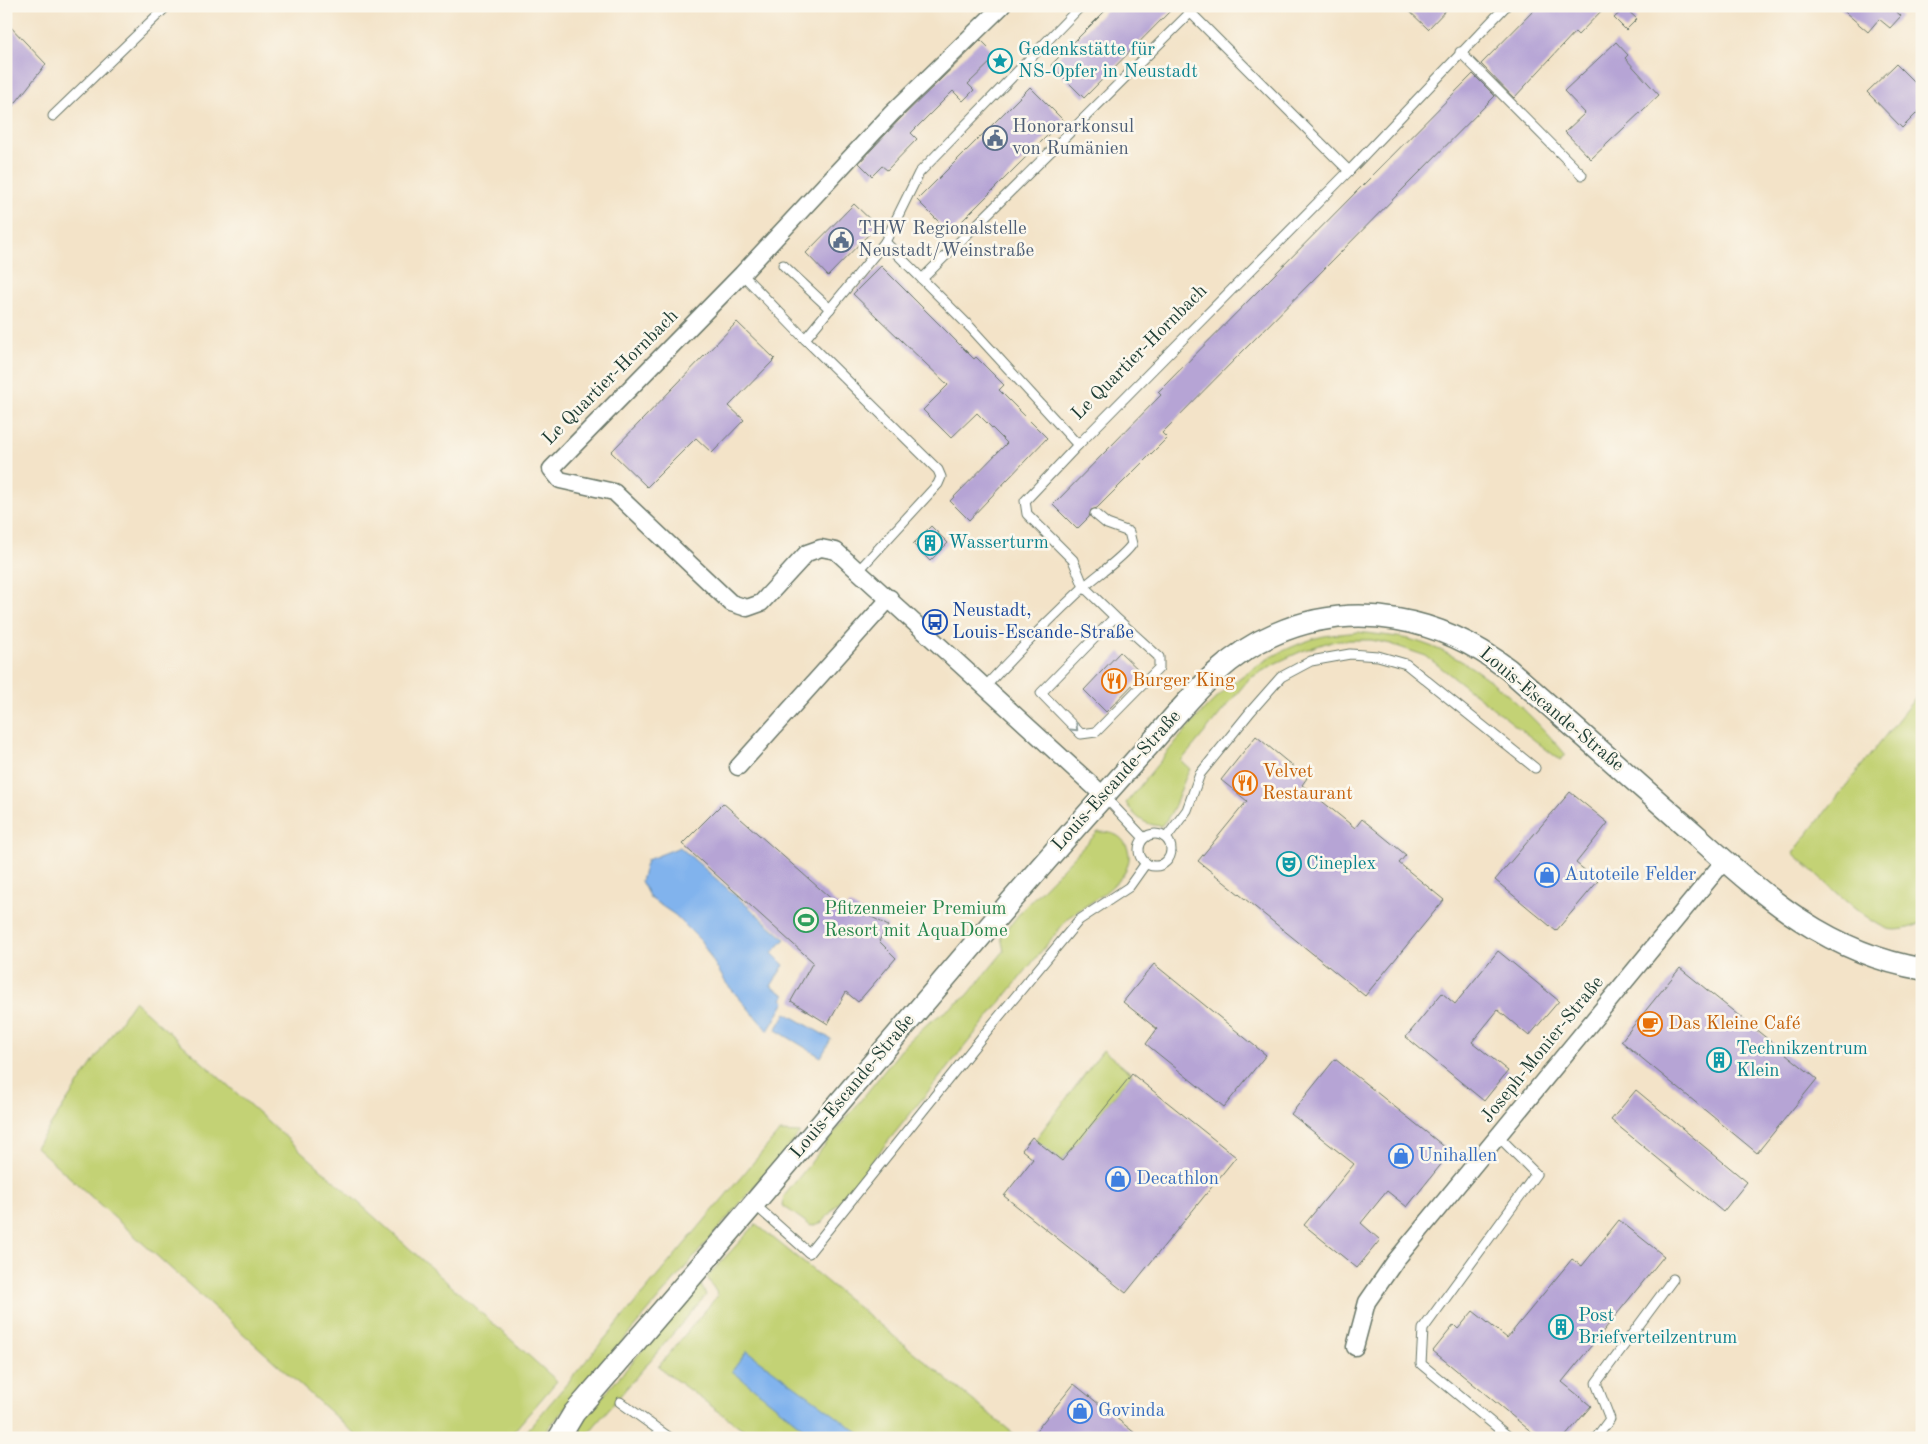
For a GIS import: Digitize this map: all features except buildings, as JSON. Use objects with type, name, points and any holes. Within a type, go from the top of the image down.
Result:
[{"type":"street","name":"Le Quartier-Hornbach","points":[[1002,6],[892,113],[742,274],[550,469],[560,480],[614,492],[731,602],[747,608],[761,603],[807,553],[821,548],[836,551],[890,598],[984,688],[1104,796]]},
{"type":"street","points":[[738,767],[890,598]]},
{"type":"street","name":"Louis-Escande-Straße","points":[[545,1438],[574,1413],[1028,881],[1202,685],[1236,656],[1268,637],[1296,626],[1340,617],[1385,617],[1429,626],[1471,644],[1490,656],[1725,860],[1789,913],[1826,937],[1875,959],[1922,969]]},
{"type":"street","name":"Joseph-Monier-Straße","points":[[1355,1347],[1368,1302],[1396,1260],[1725,860]]},
{"type":"street","name":"Louis-Escande-Straße","points":[[559,1438],[574,1413]]},
{"type":"lane","points":[[53,116],[167,6]]},
{"type":"lane","points":[[805,339],[885,242],[919,173],[1081,6]]},
{"type":"lane","name":"Le Quartier-Hornbach","points":[[885,242],[971,328],[1078,445],[1349,171],[1460,52],[1506,6]]},
{"type":"lane","points":[[922,279],[1191,8],[1349,171]]},
{"type":"lane","points":[[1460,52],[1582,175]]},
{"type":"lane","points":[[783,264],[830,309]]},
{"type":"lane","points":[[742,274],[938,470],[941,477],[938,484],[859,570]]},
{"type":"lane","points":[[1078,445],[1026,501],[1027,514],[1073,560],[1084,587],[1159,657],[1159,668],[1096,732],[1081,734],[1041,694],[1115,617]]},
{"type":"lane","points":[[984,688],[1084,587],[1113,561],[1127,553],[1132,544],[1129,532],[1107,524],[1095,514]]},
{"type":"lane","points":[[1166,838],[1187,810],[1200,774],[1250,711],[1280,677],[1311,661],[1350,654],[1378,656],[1406,664],[1535,768]]},
{"type":"lane","points":[[1104,796],[1144,838]]},
{"type":"lane","points":[[1152,834],[1166,838],[1171,850],[1168,860],[1155,866],[1146,863],[1139,849],[1144,838],[1152,834]]},
{"type":"lane","points":[[754,1204],[810,1253],[986,1032],[1079,920],[1129,887],[1146,863]]},
{"type":"lane","points":[[1498,1136],[1536,1174],[1423,1329],[1420,1364],[1510,1438]]},
{"type":"lane","points":[[1596,1438],[1610,1419],[1596,1383],[1673,1279]]},
{"type":"lane","points":[[620,1402],[670,1438]]},
{"type":"green space","points":[[1358,632],[1398,637],[1422,643],[1443,651],[1463,662],[1483,675],[1519,705],[1566,755],[1560,760],[1426,656],[1391,644],[1371,640],[1329,642],[1302,651],[1276,663],[1249,679],[1181,761],[1190,769],[1171,813],[1161,826],[1145,822],[1129,808],[1126,803],[1168,752],[1209,705],[1232,684],[1256,666],[1284,650],[1316,638]]},
{"type":"green space","points":[[1922,689],[1922,923],[1905,929],[1892,930],[1878,924],[1853,906],[1793,853]]},
{"type":"green space","points":[[1098,832],[1119,837],[1127,847],[1129,858],[1120,878],[1111,888],[1069,917],[823,1222],[811,1226],[782,1205],[784,1196],[905,1045],[927,1024],[967,996],[1004,951],[1001,937],[1022,910]]},
{"type":"green space","points":[[134,1001],[557,1381],[508,1438],[359,1438],[36,1147]]},
{"type":"green space","points":[[1103,1050],[1132,1074],[1062,1161],[1035,1140]]},
{"type":"green space","points":[[779,1132],[800,1133],[545,1432],[521,1438]]},
{"type":"green space","points":[[756,1224],[1019,1438],[755,1438],[658,1367],[718,1295],[707,1277]]},
{"type":"green space","points":[[700,1283],[706,1295],[584,1438],[567,1438]]},
{"type":"water","points":[[680,847],[785,939],[772,953],[784,965],[771,986],[785,995],[782,999],[785,1002],[768,1031],[726,983],[701,941],[675,915],[650,898],[641,881],[647,860]]},
{"type":"water","points":[[786,1013],[831,1039],[821,1057],[776,1030]]},
{"type":"water","points":[[747,1351],[866,1438],[816,1438],[732,1371]]},
{"type":"place","name":"Gedenkstätte für NS-Opfer in Neustadt","points":[[1000,61]]},
{"type":"place","name":"Honorarkonsul von Rumänien","points":[[995,138]]},
{"type":"place","name":"THW Regionalstelle Neustadt/Weinstraße","points":[[841,240]]},
{"type":"place","name":"Wasserturm","points":[[930,543]]},
{"type":"place","name":"Neustadt, Louis-Escande-Straße","points":[[935,622]]},
{"type":"place","name":"Burger King","points":[[1114,681]]},
{"type":"place","name":"Velvet Restaurant","points":[[1245,783]]},
{"type":"place","name":"Cineplex","points":[[1289,864]]},
{"type":"place","name":"Autoteile Felder","points":[[1547,875]]},
{"type":"place","name":"Pfitzenmeier Premium Resort mit AquaDome","points":[[806,920]]},
{"type":"place","name":"Das Kleine Café","points":[[1650,1024]]},
{"type":"place","name":"Technikzentrum Klein","points":[[1719,1060]]},
{"type":"place","name":"Unihallen","points":[[1401,1156]]},
{"type":"place","name":"Decathlon","points":[[1118,1179]]},
{"type":"place","name":"Post Briefverteilzentrum","points":[[1561,1327]]},
{"type":"place","name":"Govinda","points":[[1080,1411]]}]
